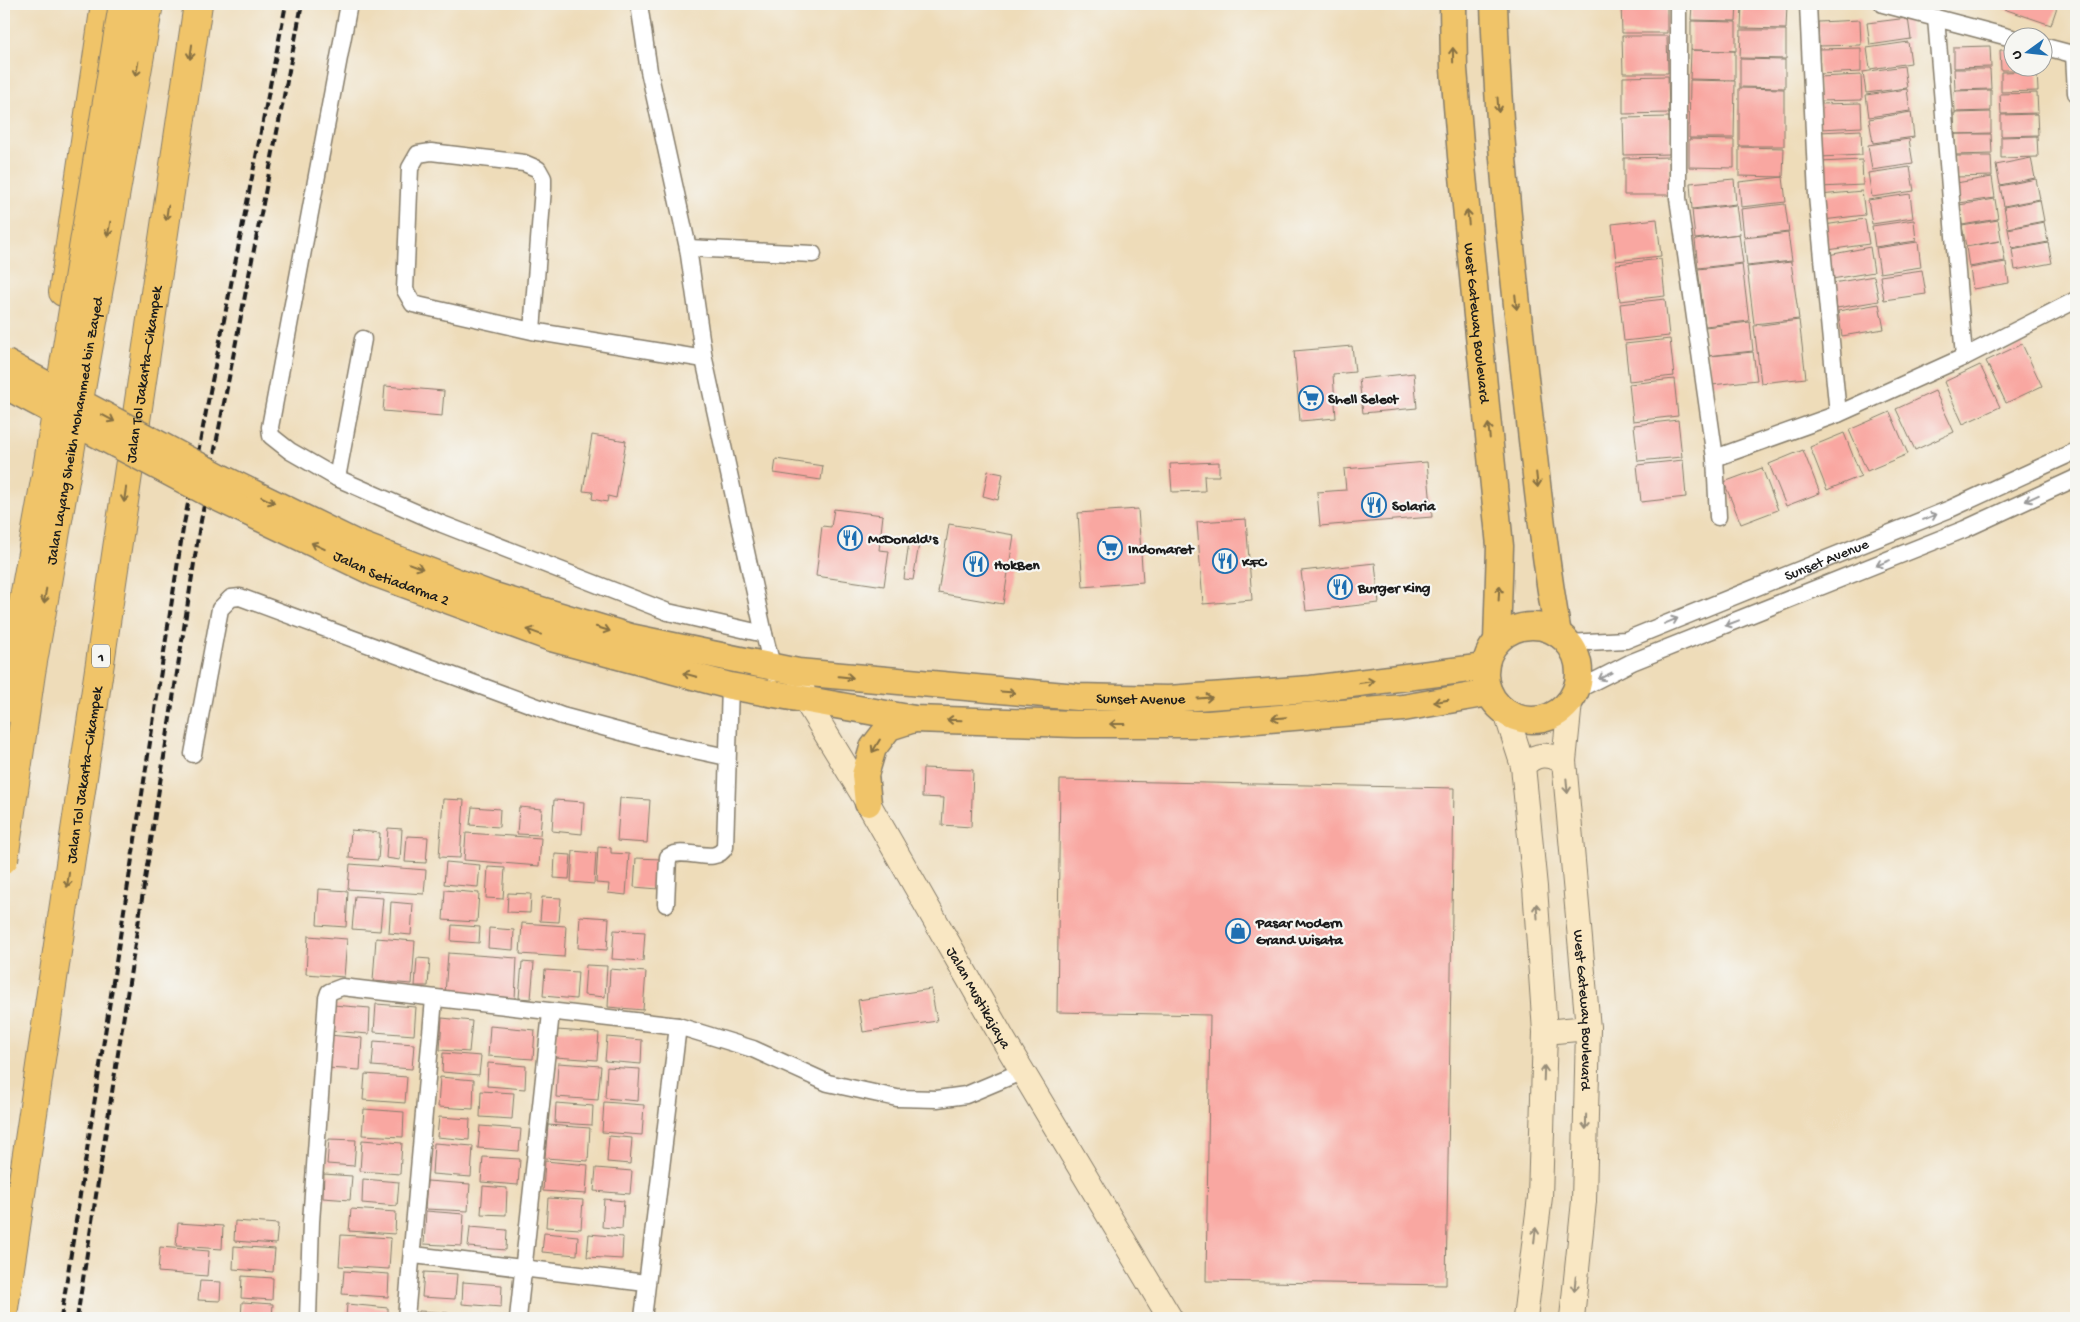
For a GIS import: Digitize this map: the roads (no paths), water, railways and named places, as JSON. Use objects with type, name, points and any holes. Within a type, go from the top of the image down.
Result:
[{"type":"highway","points":[[4,646],[38,459],[105,4]]},
{"type":"highway","name":"Jalan Layang Sheikh Mohammed bin Zayed","points":[[4,709],[46,475],[123,4]]},
{"type":"highway","name":"Jalan Layang Sheikh Mohammed bin Zayed","points":[[4,858],[31,673],[149,4]]},
{"type":"highway","name":"Jalan Tol Jakarta–Cikampek","points":[[4,1308],[198,4]]},
{"type":"main road","name":"West Gateway Boulevard","points":[[1452,4],[1454,69],[1500,546],[1497,641]]},
{"type":"main road","points":[[1494,4],[1501,156],[1547,574],[1563,638],[1579,665],[1573,696],[1560,712],[1546,719],[1531,721],[1506,713]]},
{"type":"main road","points":[[1474,279],[1514,276]]},
{"type":"main road","name":"Jalan Setiadarma 2","points":[[4,362],[217,487],[377,574],[532,631],[730,686],[794,698]]},
{"type":"main road","name":"Jalan Setiadarma 2","points":[[4,385],[217,487],[491,596],[630,637],[785,670]]},
{"type":"main road","points":[[1526,1318],[1540,1197],[1545,1032],[1535,888],[1523,766],[1506,713],[1489,693],[1484,676],[1489,653],[1497,641],[1508,632],[1521,626],[1540,626],[1563,638]]},
{"type":"main road","name":"Sunset Avenue","points":[[785,670],[1077,697],[1168,699],[1311,690],[1485,667]]},
{"type":"main road","name":"Jalan Mustikajaya","points":[[785,670],[794,698],[868,803],[1023,1072],[1170,1318]]},
{"type":"main road","name":"Sunset Avenue","points":[[794,698],[914,719],[1076,724],[1208,724],[1402,708],[1489,693]]},
{"type":"main road","name":"West Gateway Boulevard","points":[[1572,1318],[1584,1201],[1588,1028],[1564,761],[1573,696]]},
{"type":"main road","points":[[868,803],[866,775],[873,748],[889,727],[914,719]]},
{"type":"main road","points":[[1523,766],[1530,760],[1550,754],[1564,761]]},
{"type":"main road","points":[[1545,1032],[1588,1028]]},
{"type":"street","points":[[349,4],[270,426],[271,436],[278,443],[337,478],[442,524],[668,612],[764,634]]},
{"type":"street","points":[[639,4],[649,71],[688,248],[704,359],[764,634],[785,670]]},
{"type":"street","points":[[1678,4],[1678,198],[1716,458],[1718,516]]},
{"type":"street","points":[[1808,4],[1817,196],[1838,414]]},
{"type":"street","points":[[1883,4],[2002,35]]},
{"type":"street","points":[[1936,18],[1964,357]]},
{"type":"street","points":[[2052,48],[2075,54],[2076,93]]},
{"type":"street","points":[[532,330],[543,188],[543,178],[538,169],[533,165],[514,162],[430,152],[418,154],[413,160],[410,177],[405,271],[405,290],[409,301],[418,307],[532,330],[704,359]]},
{"type":"street","points":[[688,248],[813,254]]},
{"type":"street","points":[[1716,458],[1838,414],[1964,357],[2076,300]]},
{"type":"street","points":[[337,478],[363,339]]},
{"type":"street","name":"Sunset Avenue","points":[[1563,638],[1626,640],[1950,509],[2076,451]]},
{"type":"street","name":"Sunset Avenue","points":[[1573,696],[1632,662],[1965,529],[2076,478]]},
{"type":"street","points":[[193,754],[220,609],[224,602],[230,598],[240,597],[562,716],[666,744],[728,757]]},
{"type":"street","points":[[666,904],[668,857],[678,852],[716,855],[722,852],[725,847],[730,686]]},
{"type":"street","points":[[308,1318],[311,1222],[326,998],[329,992],[342,987],[551,1013],[678,1026],[753,1049],[828,1084],[897,1098],[937,1099],[966,1095],[1023,1072]]},
{"type":"street","points":[[406,1318],[414,1254],[434,998]]},
{"type":"street","points":[[518,1318],[551,1013]]},
{"type":"street","points":[[643,1318],[678,1026]]},
{"type":"street","points":[[414,1254],[646,1283]]},
{"type":"railway","points":[[61,1318],[183,529],[286,4]]},
{"type":"railway","points":[[77,1318],[199,531],[302,4]]},
{"type":"place","name":"Shell Select","points":[[1311,398]]},
{"type":"place","name":"Solaria","points":[[1374,505]]},
{"type":"place","name":"McDonald's","points":[[850,538]]},
{"type":"place","name":"Indomaret","points":[[1110,548]]},
{"type":"place","name":"KFC","points":[[1225,561]]},
{"type":"place","name":"HokBen","points":[[976,564]]},
{"type":"place","name":"Burger King","points":[[1340,587]]},
{"type":"place","name":"Pasar Modern Grand Wisata","points":[[1238,931]]}]
